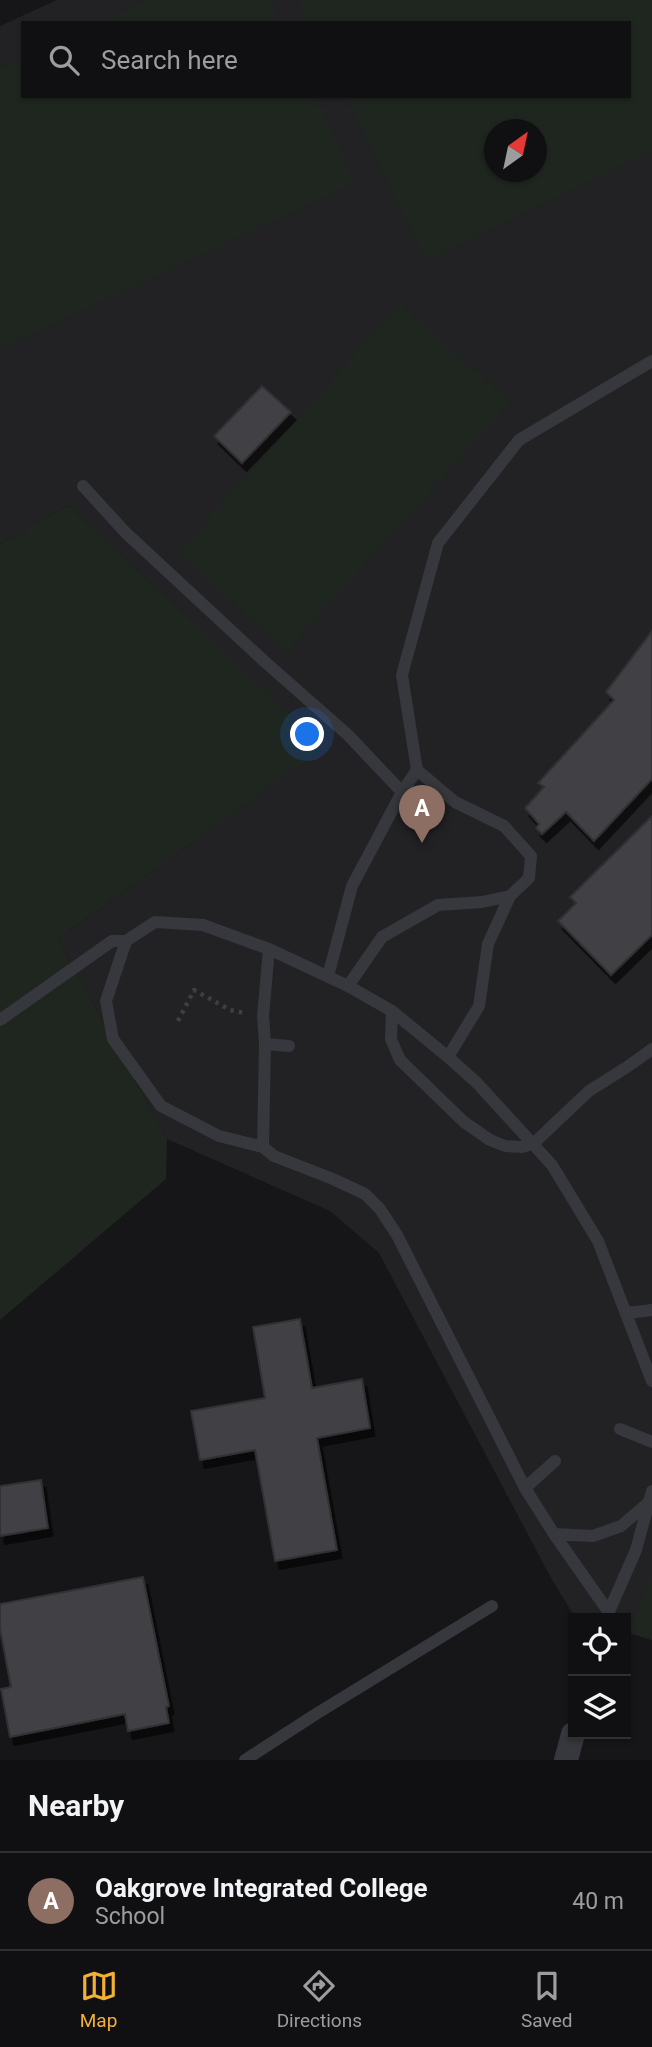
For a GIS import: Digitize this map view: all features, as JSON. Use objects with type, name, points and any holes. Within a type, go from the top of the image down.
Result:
[{"type":"street","points":[[566,1760],[572,1739]]},
{"type":"lane","points":[[448,1057],[479,1006],[488,944],[510,897],[529,878],[531,856],[504,826],[455,802],[417,770],[402,675],[438,543],[519,440],[652,361]]},
{"type":"lane","points":[[83,486],[125,532],[348,735],[402,792]]},
{"type":"lane","points":[[328,976],[352,886],[402,792],[417,770]]},
{"type":"lane","points":[[348,986],[382,937],[438,905],[510,897]]},
{"type":"lane","points":[[0,1020],[112,941],[126,941],[155,922],[203,925],[269,949],[348,986],[392,1011],[448,1057],[477,1083],[552,1165],[598,1241],[652,1381]]},
{"type":"lane","points":[[126,941],[106,1001],[113,1039],[161,1106],[219,1136],[263,1147],[274,1156],[365,1194],[380,1209],[397,1236],[525,1489],[606,1613]]},
{"type":"lane","points":[[263,1147],[263,1016],[269,949]]},
{"type":"lane","points":[[392,1011],[391,1039],[400,1060],[464,1122],[490,1140],[505,1146],[534,1143],[589,1091],[628,1067],[652,1048]]},
{"type":"lane","points":[[265,1044],[289,1046]]},
{"type":"lane","points":[[626,1313],[652,1310]]},
{"type":"lane","points":[[620,1429],[652,1442]]},
{"type":"lane","points":[[525,1489],[555,1461]]},
{"type":"lane","points":[[554,1534],[593,1536],[621,1526],[650,1497]]},
{"type":"lane","points":[[608,1613],[636,1550],[650,1497]]},
{"type":"lane","points":[[245,1760],[492,1606]]},
{"type":"path","points":[[178,1021],[194,990],[230,1010],[263,1016]]},
{"type":"shaded area","points":[[57,0],[652,0],[652,1640],[631,1634],[631,1613],[572,1613],[551,1578],[379,1253],[330,1211],[167,1139],[58,939],[324,747],[69,505],[0,544],[0,26]]},
{"type":"shaded area","points":[[148,0],[270,0],[279,21],[103,21]]},
{"type":"shaded area","points":[[299,0],[652,0],[652,151],[426,260],[347,98],[631,98],[631,21],[309,21]]},
{"type":"shaded area","points":[[21,59],[21,98],[316,98],[355,183],[0,349],[0,69]]},
{"type":"shaded area","points":[[400,304],[510,402],[287,651],[178,553]]},
{"type":"shaded area","points":[[69,505],[325,747],[58,939],[167,1139],[166,1179],[0,1320],[0,544]]},
{"type":"shaded area","points":[[652,1574],[652,1640],[631,1634]]},
{"type":"building","points":[[262,386],[291,412],[242,463],[214,436]]},
{"type":"building","points":[[652,631],[652,779],[594,841],[566,812],[542,834],[536,828],[539,824],[525,808],[544,787],[538,783],[614,700],[606,692]]},
{"type":"building","points":[[652,816],[652,935],[611,975],[558,921],[576,903],[570,897]]},
{"type":"building","points":[[300,1319],[312,1388],[362,1379],[370,1428],[317,1438],[337,1550],[275,1561],[255,1450],[200,1460],[191,1411],[265,1398],[253,1327]]},
{"type":"building","points":[[41,1480],[48,1528],[0,1536],[0,1486]]},
{"type":"building","points":[[143,1577],[169,1706],[166,1707],[169,1723],[128,1731],[125,1714],[10,1737],[1,1689],[11,1687],[0,1629],[0,1604]]},
{"type":"place","name":"Oakgrove Integrated College","points":[[422,843]]}]
